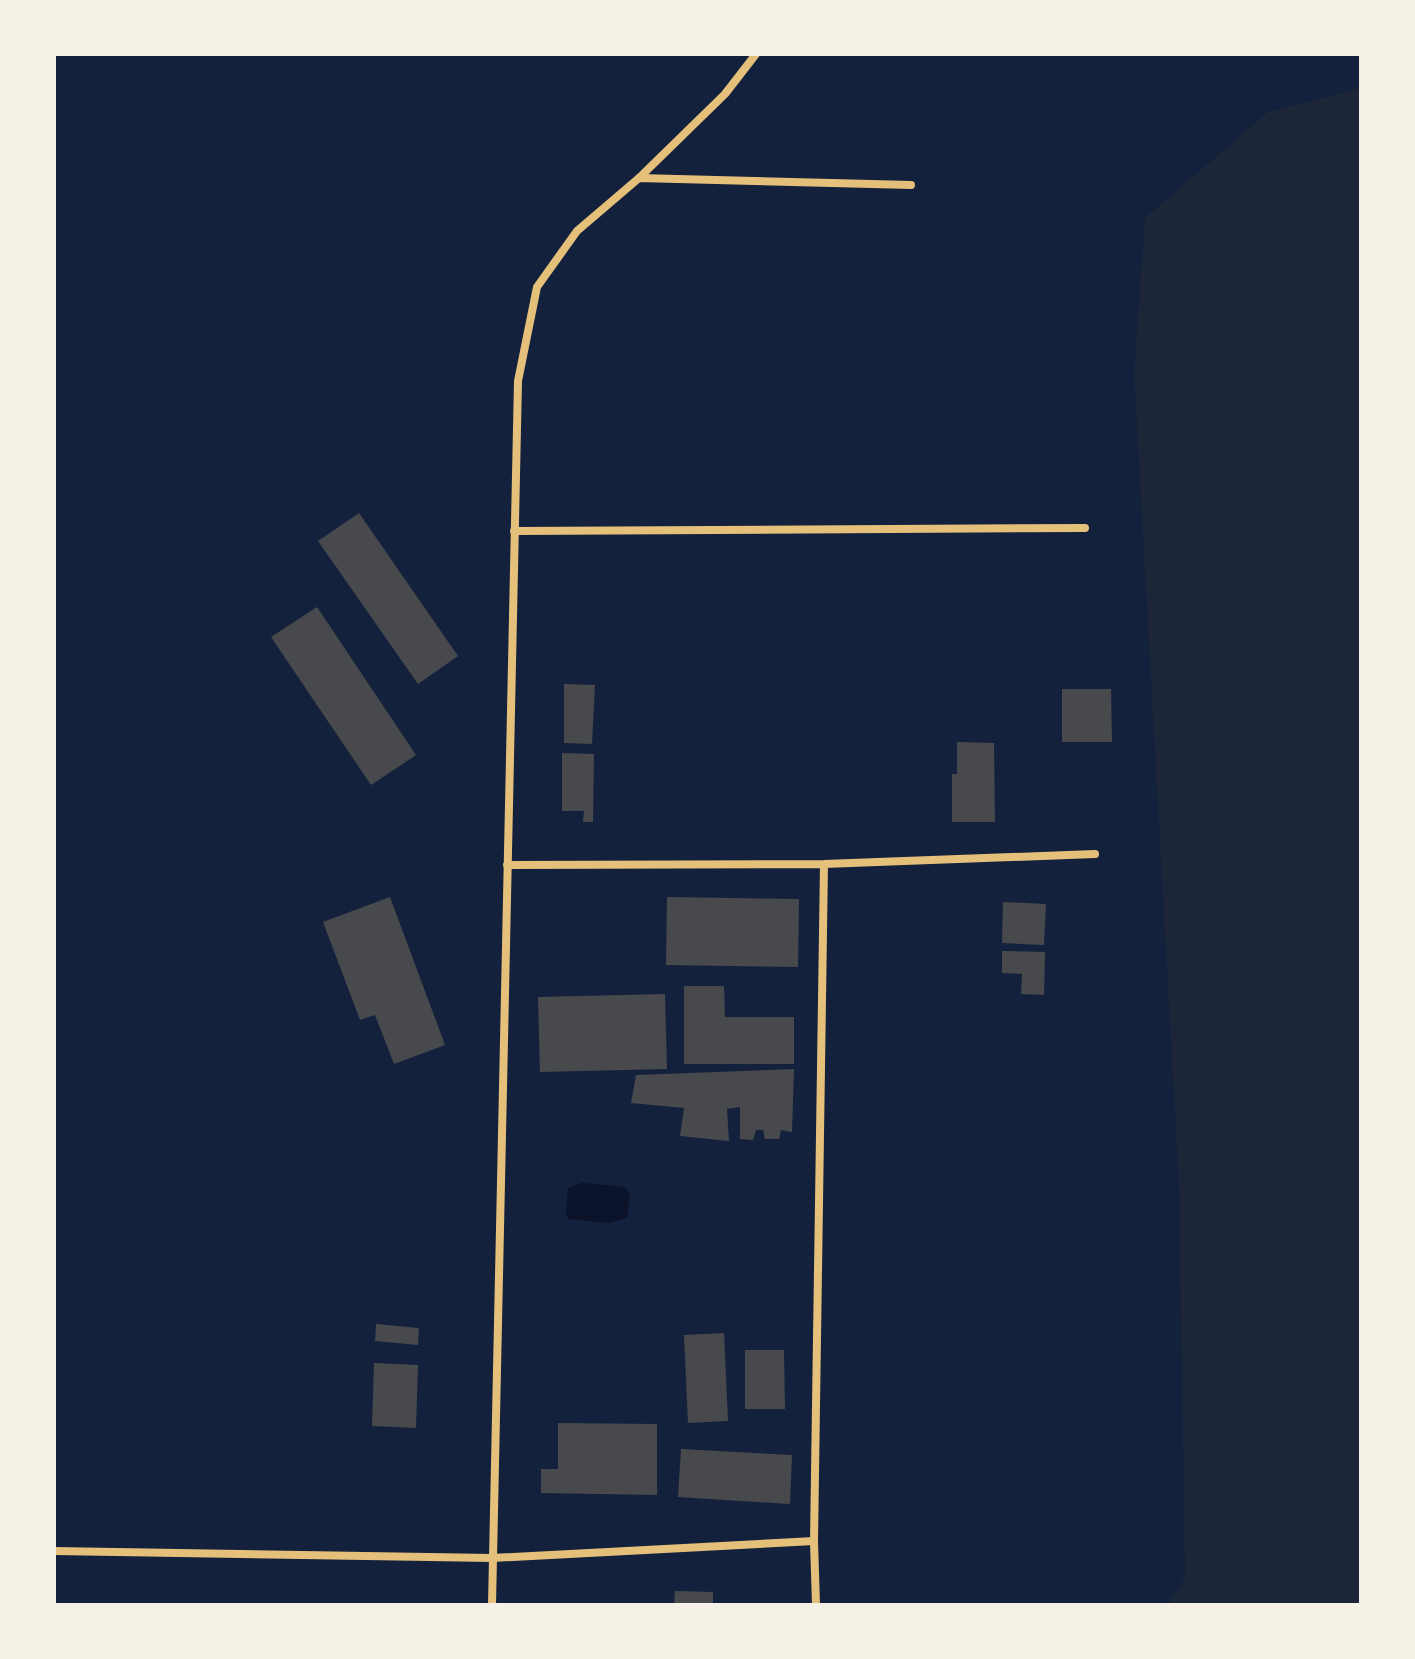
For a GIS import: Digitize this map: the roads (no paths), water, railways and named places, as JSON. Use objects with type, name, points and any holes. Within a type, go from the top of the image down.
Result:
[{"type":"street","points":[[492,1605],[518,381],[537,287],[577,231],[639,178],[725,94],[756,54]]},
{"type":"street","points":[[639,178],[911,185]]},
{"type":"street","points":[[514,531],[1085,528]]},
{"type":"street","points":[[507,865],[824,864],[1095,854]]},
{"type":"street","points":[[816,1605],[814,1541],[824,864]]},
{"type":"street","points":[[54,1551],[492,1558],[814,1541]]}]
